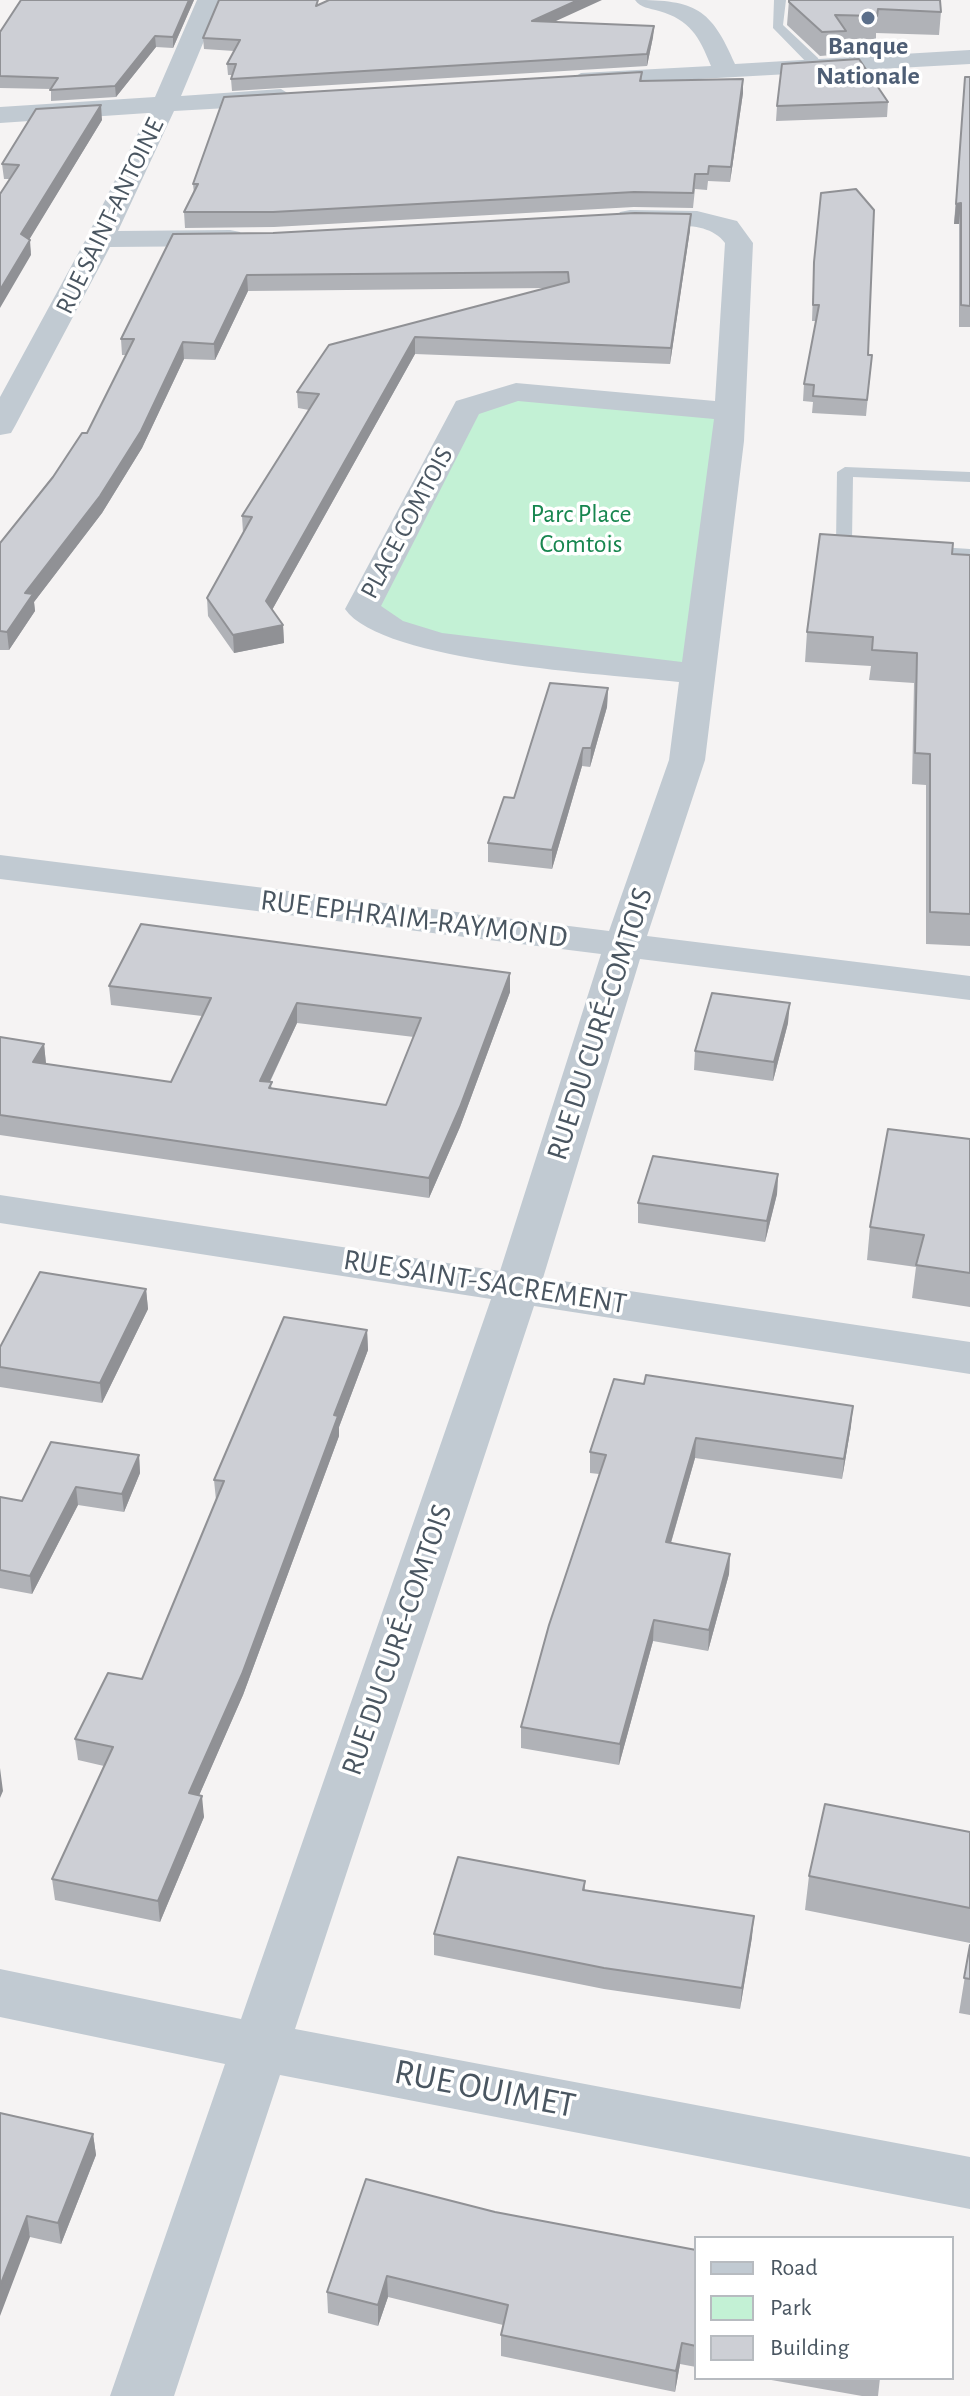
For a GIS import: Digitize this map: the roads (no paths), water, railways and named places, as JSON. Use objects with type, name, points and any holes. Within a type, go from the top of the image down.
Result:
[{"type":"street","name":"RUE SAINT-ANTOINE","points":[[0,426],[100,239],[165,104],[209,0]]},
{"type":"street","points":[[647,0],[691,12],[708,28],[726,73]]},
{"type":"street","points":[[554,83],[970,57]]},
{"type":"street","points":[[0,115],[305,96]]},
{"type":"street","name":"RUE DU CURÉ-COMTOIS","points":[[142,2396],[518,1286],[624,945],[687,760],[728,441],[739,243],[727,227],[697,219],[603,219]]},
{"type":"street","points":[[100,239],[258,238]]},
{"type":"street","name":"PLACE COMTOIS","points":[[697,674],[437,643],[391,628],[362,609],[467,408],[516,392],[728,411]]},
{"type":"street","name":"RUE EPHRAIM-RAYMOND","points":[[0,867],[970,988]]},
{"type":"street","name":"RUE SAINT-SACREMENT","points":[[0,1209],[518,1286],[970,1358]]},
{"type":"street","name":"RUE OUIMET","points":[[0,1993],[259,2047],[970,2183]]},
{"type":"lane","points":[[780,0],[777,25],[788,42],[809,53],[818,67]]},
{"type":"lane","points":[[970,477],[845,472],[844,544],[970,554]]},
{"type":"place","name":"Banque Nationale","points":[[868,18]]},
{"type":"park label","name":"Parc Place Comtois","points":[[581,529]]}]
